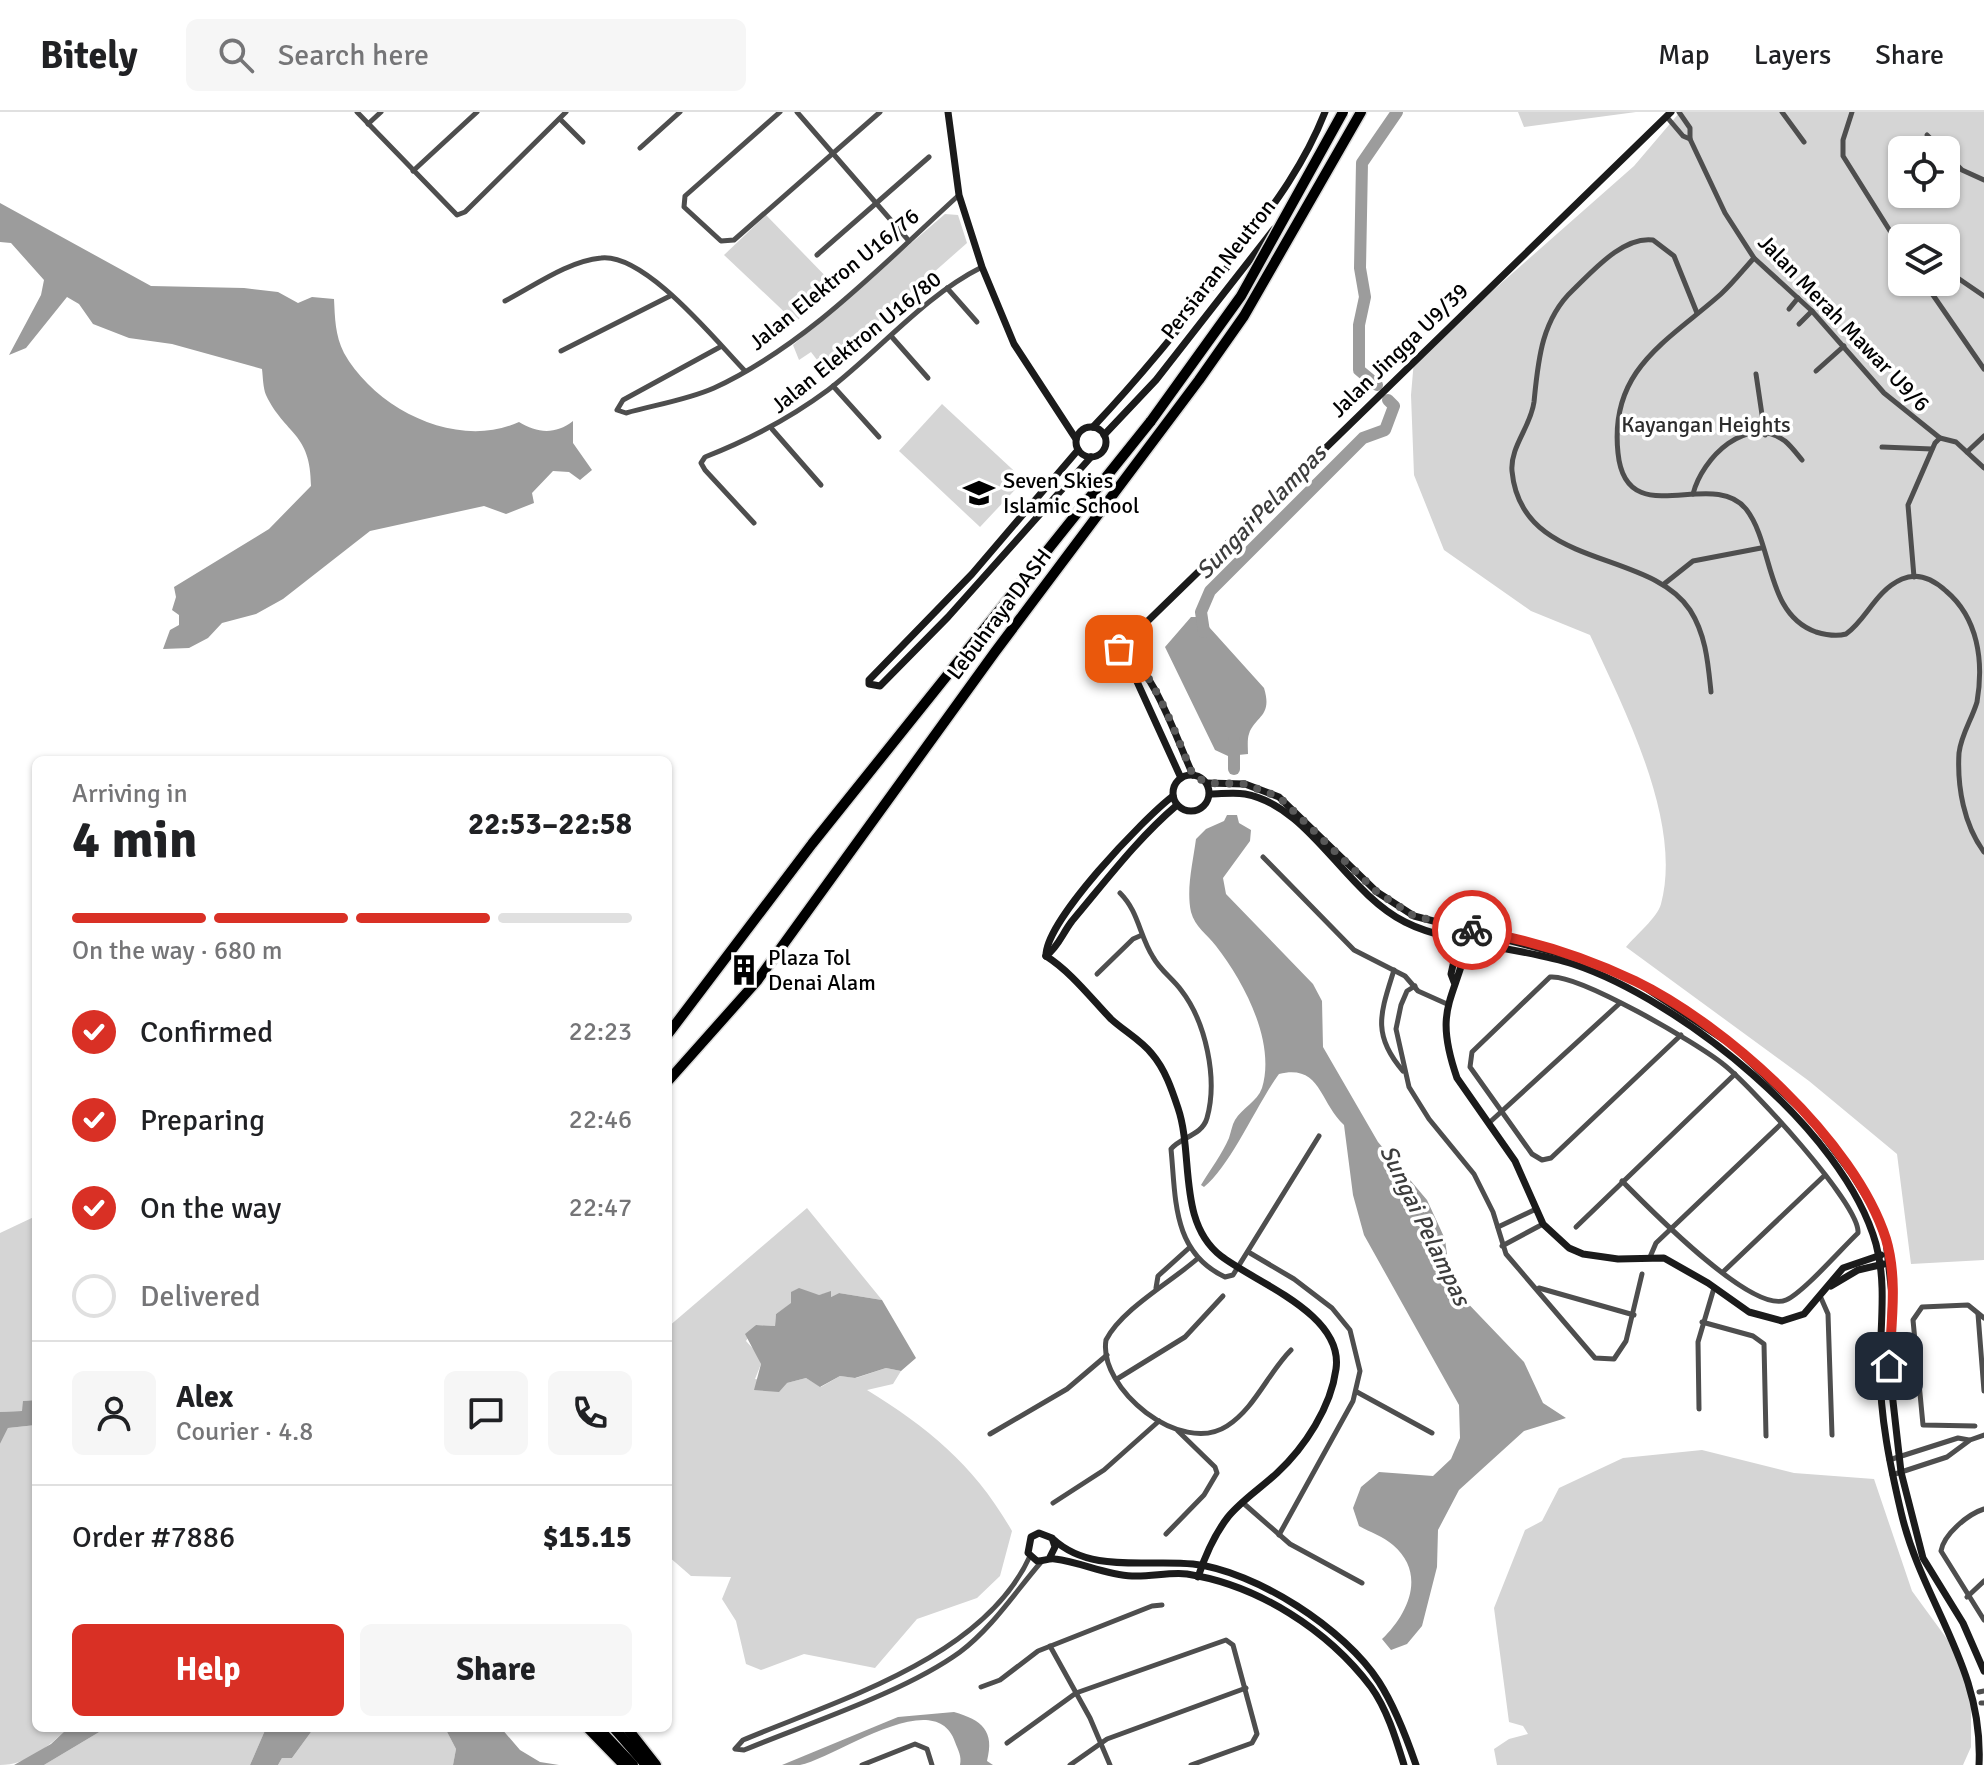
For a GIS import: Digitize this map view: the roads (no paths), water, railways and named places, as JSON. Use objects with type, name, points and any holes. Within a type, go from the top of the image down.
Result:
[{"type":"highway","name":"Lebuhraya DASH","points":[[672,1029],[812,844],[1151,421],[1241,296],[1340,112]]},
{"type":"highway","name":"Lebuhraya DASH","points":[[672,1077],[757,981],[995,652],[1162,431],[1244,316],[1361,112]]},
{"type":"highway","points":[[592,1732],[624,1765]]},
{"type":"highway","points":[[602,1732],[633,1765]]},
{"type":"highway","points":[[617,1732],[646,1765]]},
{"type":"highway","points":[[630,1732],[656,1765]]},
{"type":"street","points":[[357,112],[457,215],[465,212],[566,112]]},
{"type":"street","points":[[368,124],[381,112]]},
{"type":"street","points":[[413,171],[477,112]]},
{"type":"street","points":[[640,148],[680,112]]},
{"type":"street","points":[[780,112],[685,196],[684,207],[721,241],[734,240],[880,112]]},
{"type":"street","points":[[797,112],[909,241]]},
{"type":"street","points":[[948,112],[959,195],[982,267],[1014,344],[1038,385],[1068,421],[1078,450]]},
{"type":"street","name":"Persiaran Neutron","points":[[1089,427],[1146,371],[1274,208],[1299,169],[1325,112]]},
{"type":"street","name":"Persiaran Neutron","points":[[1104,435],[1156,380],[1283,217],[1330,139],[1340,112]]},
{"type":"street","name":"Jalan Merah Mawar U9/6","points":[[1679,112],[1690,128],[1690,139],[1725,213],[1754,258],[1812,311],[1884,393],[1940,438],[1956,442],[1967,452]]},
{"type":"street","points":[[1782,112],[1804,142]]},
{"type":"street","points":[[1852,112],[1843,140],[1843,156],[1888,228]]},
{"type":"street","points":[[1668,114],[1683,136],[1690,139]]},
{"type":"street","name":"Jalan Jingga U9/39","points":[[1119,649],[1668,114]]},
{"type":"street","points":[[560,119],[583,142]]},
{"type":"street","points":[[817,255],[929,157]]},
{"type":"street","points":[[1960,168],[1984,180]]},
{"type":"street","name":"Jalan Elektron U16/76","points":[[720,347],[623,400],[617,410],[626,413],[710,390],[745,371],[787,343],[959,195]]},
{"type":"street","points":[[1697,313],[1678,265],[1665,247],[1644,239],[1626,245],[1570,292],[1549,323],[1540,351],[1533,409],[1512,462],[1516,491],[1523,504],[1547,531],[1587,556],[1664,584],[1681,599],[1701,631],[1711,692]]},
{"type":"street","points":[[505,301],[573,266],[607,257],[630,263],[670,296],[745,371]]},
{"type":"street","points":[[1754,258],[1722,293],[1641,362],[1619,409],[1619,464],[1637,489],[1659,496],[1721,495],[1741,504],[1754,521],[1761,548],[1785,607],[1810,629],[1823,634],[1846,634],[1879,596],[1903,579],[1914,577],[1922,577],[1944,589],[1966,611],[1977,633],[1981,658],[1979,692],[1959,755],[1963,806],[1984,852]]},
{"type":"street","name":"Jalan Elektron U16/80","points":[[754,523],[705,470],[701,463],[705,457],[772,429],[833,386],[947,288],[982,267]]},
{"type":"street","points":[[1960,280],[1984,296]]},
{"type":"street","points":[[947,288],[977,322]]},
{"type":"street","points":[[561,351],[670,296]]},
{"type":"street","points":[[1934,296],[1984,369]]},
{"type":"street","points":[[1789,309],[1798,298]]},
{"type":"street","points":[[1799,324],[1812,311]]},
{"type":"street","points":[[891,336],[928,378]]},
{"type":"street","points":[[1816,371],[1844,346]]},
{"type":"street","points":[[1756,374],[1765,435]]},
{"type":"street","points":[[833,386],[879,437]]},
{"type":"street","points":[[1068,421],[1104,435],[1104,449],[1091,457],[948,617],[880,686],[869,684],[869,680],[998,546],[1078,450]]},
{"type":"street","points":[[1076,439],[1089,427]]},
{"type":"street","points":[[772,429],[821,485]]},
{"type":"street","points":[[1693,494],[1706,461],[1725,443],[1765,435],[1786,442],[1802,460]]},
{"type":"street","points":[[1984,436],[1967,452],[1984,468]]},
{"type":"street","points":[[1914,577],[1908,505],[1932,449],[1940,438]]},
{"type":"street","points":[[1882,447],[1932,449]]},
{"type":"street","points":[[1078,450],[1091,457]]},
{"type":"street","points":[[1664,584],[1693,561],[1761,548]]},
{"type":"street","points":[[1119,649],[1130,653],[1149,680],[1193,775],[1207,783],[1245,784],[1279,797],[1377,892],[1414,916],[1589,961],[1682,1008],[1732,1045],[1799,1107],[1830,1144],[1875,1211],[1889,1253],[1889,1366],[1901,1472],[1923,1558],[1963,1623],[1984,1671]]},
{"type":"street","points":[[1119,649],[1181,778]]},
{"type":"street","points":[[1193,775],[1181,778],[1174,788],[1177,805],[1188,812],[1200,810],[1210,794],[1207,783]]},
{"type":"street","points":[[1210,794],[1243,793],[1272,803],[1288,814],[1369,899],[1409,925],[1574,964],[1636,992],[1709,1037],[1802,1124],[1856,1197],[1876,1243],[1881,1282],[1880,1369],[1889,1460],[1915,1563],[1953,1630],[1982,1692],[1983,1737],[1979,1765]]},
{"type":"street","points":[[1173,796],[1142,822],[1062,917],[1046,946],[1046,956],[1152,1053],[1179,1110],[1196,1222],[1219,1254],[1302,1308],[1323,1326],[1333,1346],[1337,1365],[1322,1412],[1296,1455],[1242,1502],[1212,1541],[1198,1577]]},
{"type":"street","points":[[1046,956],[1056,948],[1068,926],[1150,829],[1177,805]]},
{"type":"street","points":[[1263,857],[1354,950],[1394,970],[1447,1004]]},
{"type":"street","points":[[1120,893],[1135,908],[1142,935],[1160,968],[1182,992],[1208,1046],[1208,1117],[1199,1131],[1171,1149],[1180,1230],[1197,1259],[1225,1277],[1231,1277],[1250,1253],[1319,1136]]},
{"type":"street","points":[[1454,982],[1451,974],[1459,938],[1466,929]]},
{"type":"street","points":[[1466,929],[1468,940],[1460,976],[1454,982],[1447,1004],[1444,1037],[1457,1078],[1527,1180],[1543,1224],[1569,1248],[1583,1254],[1618,1259],[1650,1257],[1677,1263],[1749,1312],[1782,1321],[1804,1314],[1821,1298],[1843,1268],[1889,1253]]},
{"type":"street","points":[[1445,934],[1456,952]]},
{"type":"street","points":[[1097,974],[1133,939],[1142,935]]},
{"type":"street","points":[[1465,953],[1482,942]]},
{"type":"street","points":[[1394,970],[1383,1003],[1381,1037],[1429,1119],[1474,1174],[1498,1227],[1502,1246],[1595,1358],[1614,1359],[1618,1355],[1634,1315],[1642,1274]]},
{"type":"street","points":[[1622,1181],[1696,1254],[1757,1296],[1776,1302],[1789,1299],[1858,1233],[1852,1212],[1825,1175],[1735,1074],[1681,1035],[1620,1003],[1554,976],[1472,1052],[1470,1067],[1540,1160],[1551,1158],[1681,1035]]},
{"type":"street","points":[[1403,1072],[1404,1052],[1396,1029],[1407,991],[1415,986]]},
{"type":"street","points":[[1490,1122],[1620,1003]]},
{"type":"street","points":[[1576,1227],[1735,1074]]},
{"type":"street","points":[[1650,1257],[1656,1243],[1781,1124]]},
{"type":"street","points":[[1724,1271],[1825,1175]]},
{"type":"street","points":[[1498,1227],[1536,1209]]},
{"type":"street","points":[[1502,1246],[1543,1224]]},
{"type":"street","points":[[1864,1259],[1876,1243]]},
{"type":"street","points":[[1156,1288],[1158,1276],[1189,1248]]},
{"type":"street","points":[[1250,1253],[1294,1279],[1332,1308],[1354,1341],[1360,1371],[1357,1392],[1279,1535]]},
{"type":"street","points":[[1197,1259],[1168,1285],[1156,1288],[1108,1335],[1107,1355],[1117,1379],[1139,1407],[1178,1430],[1206,1434],[1226,1427],[1247,1408],[1261,1384],[1291,1350]]},
{"type":"street","points":[[1831,1286],[1867,1268],[1890,1262]]},
{"type":"street","points":[[1867,1268],[1881,1282]]},
{"type":"street","points":[[1537,1287],[1634,1315]]},
{"type":"street","points":[[1699,1409],[1702,1322],[1714,1288]]},
{"type":"street","points":[[1117,1379],[1185,1337],[1223,1296]]},
{"type":"street","points":[[1821,1298],[1828,1314],[1832,1435]]},
{"type":"street","points":[[1975,1426],[1923,1425],[1913,1320],[1922,1307],[1968,1305],[1981,1316],[1984,1391]]},
{"type":"street","points":[[1702,1322],[1753,1336],[1764,1344],[1766,1436]]},
{"type":"street","points":[[990,1434],[1067,1389],[1107,1355]]},
{"type":"street","points":[[1357,1392],[1432,1433]]},
{"type":"street","points":[[1053,1503],[1111,1465],[1159,1421]]},
{"type":"street","points":[[1166,1534],[1204,1495],[1217,1473],[1215,1467],[1178,1430]]},
{"type":"street","points":[[1892,1475],[1947,1457],[1970,1440],[1984,1435]]},
{"type":"street","points":[[1889,1460],[1958,1438],[1970,1440]]},
{"type":"street","points":[[1242,1502],[1279,1535],[1362,1583]]},
{"type":"street","points":[[1984,1509],[1973,1512],[1942,1543],[1943,1558],[1984,1620]]},
{"type":"street","points":[[1404,1765],[1396,1738],[1371,1687],[1317,1631],[1247,1592],[1198,1577],[1132,1576],[1030,1556],[1026,1549],[1031,1537],[1039,1533],[1052,1538],[1073,1555],[1097,1562],[1202,1566],[1259,1586],[1324,1624],[1379,1681],[1405,1733],[1416,1765]]},
{"type":"street","points":[[1030,1556],[983,1620],[942,1652],[737,1743],[735,1749],[744,1750],[788,1732],[921,1675],[946,1661],[988,1627],[1046,1560],[1055,1547],[1052,1538]]},
{"type":"street","points":[[1967,1597],[1984,1581]]},
{"type":"street","points":[[981,1687],[1000,1680],[1050,1646],[1162,1605]]},
{"type":"street","points":[[1007,1743],[1076,1693],[1221,1639],[1233,1645],[1257,1729],[1252,1743],[1191,1765]]},
{"type":"street","points":[[1050,1646],[1110,1765]]},
{"type":"street","points":[[1070,1765],[1101,1742],[1246,1688]]},
{"type":"street","points":[[862,1765],[915,1744],[927,1749],[932,1765]]},
{"type":"street","points":[[1090,1750],[1106,1754]]},
{"type":"water","points":[[0,203],[151,286],[244,288],[278,292],[298,303],[312,297],[334,299],[337,333],[344,353],[376,392],[397,407],[445,428],[470,431],[495,429],[519,422],[539,430],[553,430],[573,421],[573,443],[592,470],[580,480],[569,472],[553,471],[532,493],[534,503],[506,514],[484,506],[370,531],[283,599],[256,614],[222,623],[208,638],[189,648],[163,649],[170,630],[179,625],[179,615],[172,610],[176,597],[174,587],[269,529],[311,486],[307,455],[266,395],[262,369],[172,344],[129,338],[93,324],[79,304],[67,297],[26,348],[9,355],[41,295],[44,280],[11,243],[0,242]]},
{"type":"water","points":[[1191,617],[1200,617],[1264,688],[1265,711],[1249,734],[1248,754],[1228,756],[1215,750],[1165,647]]},
{"type":"water","points":[[1227,815],[1237,815],[1239,823],[1251,830],[1250,841],[1223,878],[1226,894],[1313,984],[1322,1001],[1323,1047],[1378,1142],[1427,1200],[1445,1239],[1450,1279],[1457,1292],[1524,1362],[1543,1403],[1566,1418],[1524,1431],[1459,1490],[1438,1530],[1437,1567],[1422,1626],[1407,1644],[1391,1650],[1382,1639],[1406,1606],[1410,1594],[1409,1568],[1393,1545],[1359,1526],[1353,1508],[1361,1487],[1379,1472],[1433,1476],[1451,1459],[1460,1438],[1459,1405],[1364,1235],[1353,1195],[1344,1125],[1311,1080],[1293,1072],[1279,1074],[1224,1165],[1204,1187],[1201,1185],[1226,1144],[1235,1120],[1260,1093],[1265,1070],[1261,1032],[1247,995],[1227,961],[1195,922],[1191,912],[1190,876],[1196,839],[1206,829],[1224,821]]},
{"type":"water","points":[[799,1288],[819,1295],[831,1291],[831,1297],[839,1293],[882,1300],[916,1358],[901,1371],[886,1368],[855,1378],[840,1376],[820,1387],[806,1378],[787,1383],[779,1392],[754,1390],[761,1364],[745,1334],[756,1325],[775,1326],[776,1314],[791,1303],[791,1292]]},
{"type":"water","points":[[32,1400],[32,1425],[8,1428],[0,1444],[0,1412],[22,1411],[23,1401]]},
{"type":"water","points":[[954,1712],[984,1728],[989,1742],[987,1761],[993,1765],[960,1765],[955,1742],[944,1726],[927,1720],[906,1722],[883,1730],[800,1765],[782,1765],[898,1717]]},
{"type":"water","points":[[64,1732],[99,1732],[44,1765],[14,1765],[51,1744]]},
{"type":"water","points":[[264,1732],[311,1732],[292,1758],[282,1758],[278,1765],[250,1765]]},
{"type":"water","points":[[447,1732],[504,1732],[520,1750],[540,1762],[559,1765],[453,1765],[456,1749]]},
{"type":"waterway","name":"Sungai Pelampas","points":[[1377,385],[1359,370],[1359,325],[1365,297],[1360,268],[1362,163],[1397,112]]},
{"type":"waterway","name":"Sungai Pelampas","points":[[1204,632],[1201,612],[1210,591],[1363,438],[1385,430],[1394,406],[1388,400]]},
{"type":"waterway","name":"Sungai Pelampas","points":[[1234,740],[1234,769]]},
{"type":"place","name":"Seven Skies Islamic School","points":[[979,493]]},
{"type":"place","name":"Plaza Tol Denai Alam","points":[[744,970]]},
{"type":"park label","name":"Kayangan Heights","points":[[1706,424]]}]
